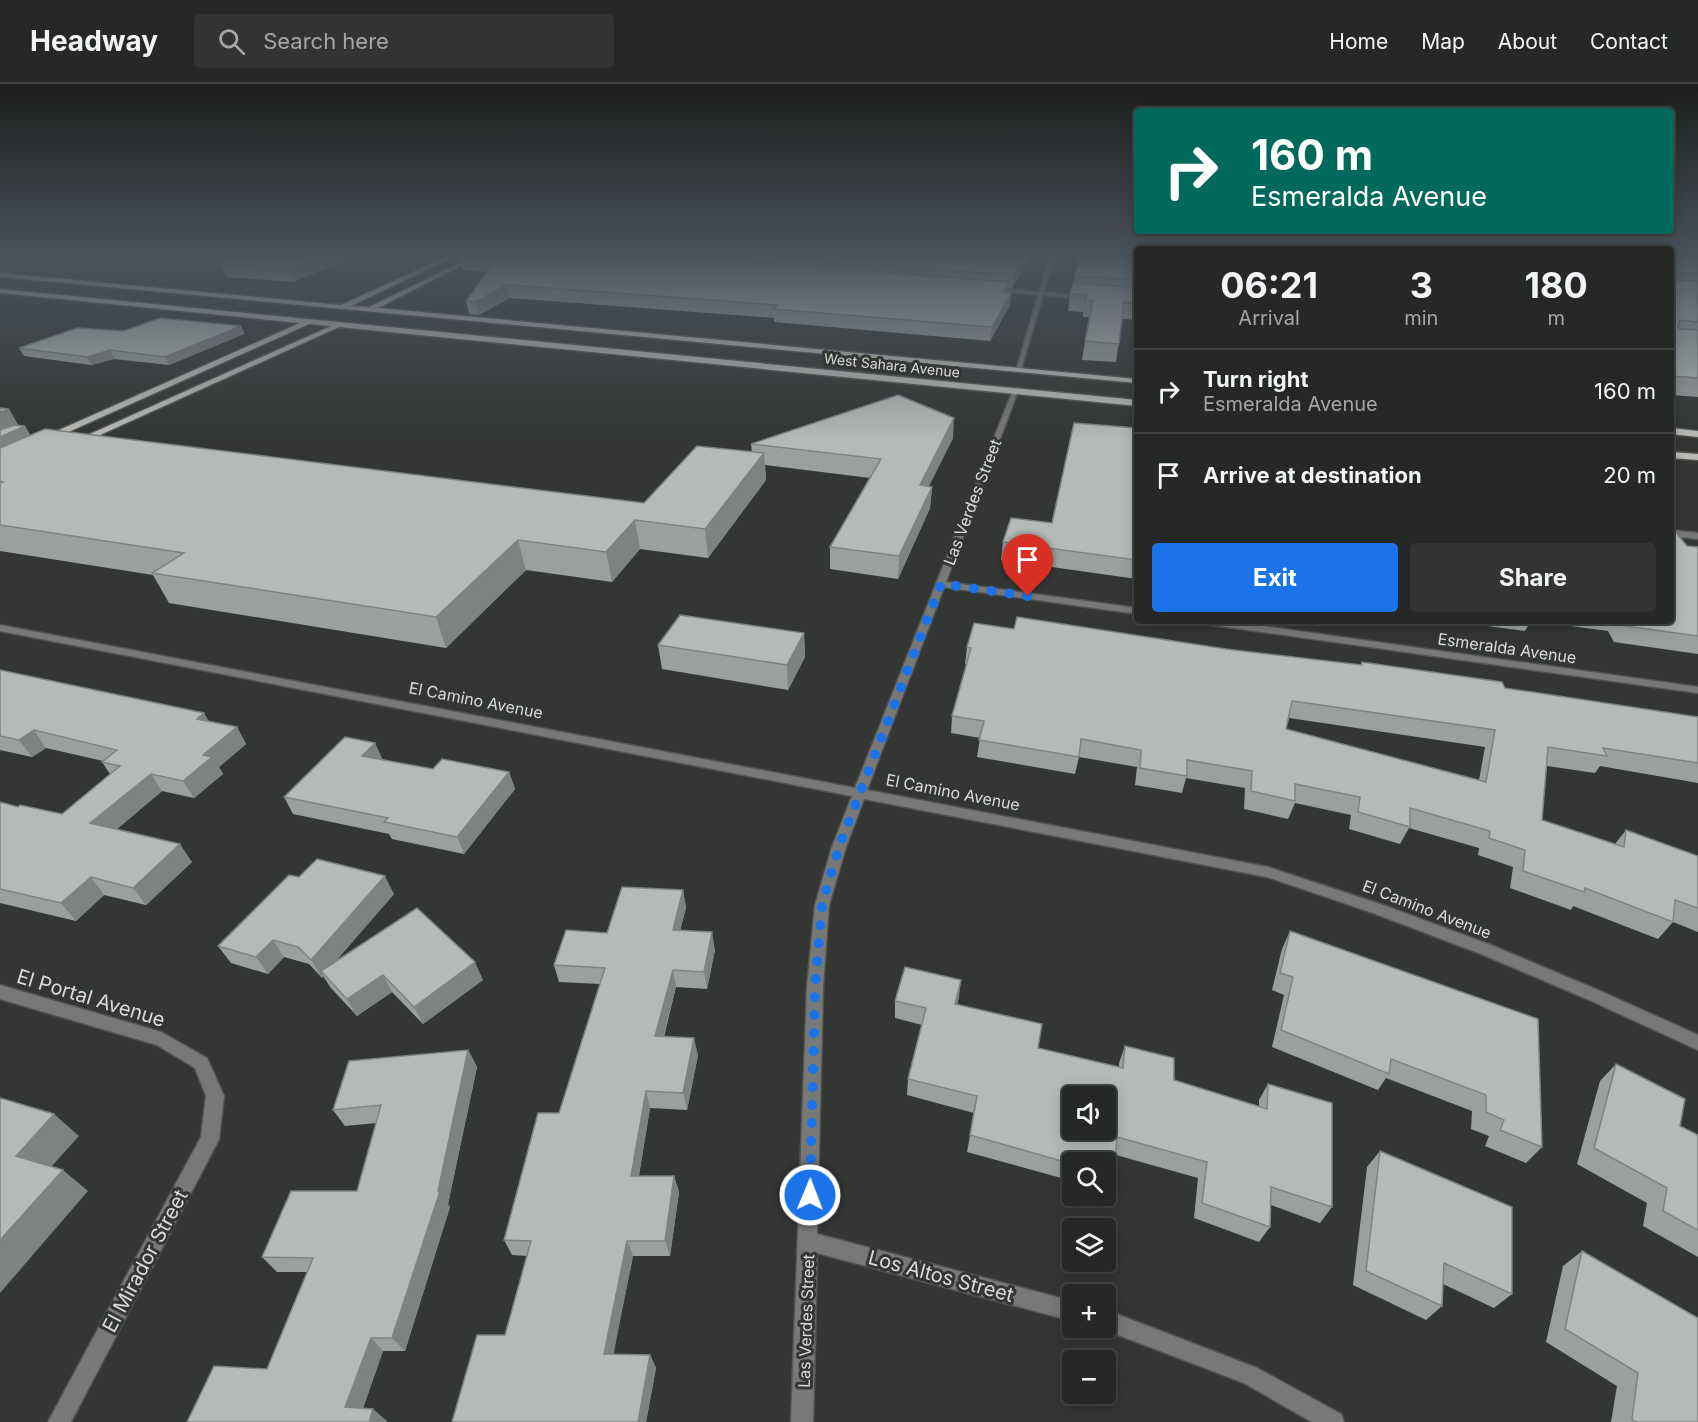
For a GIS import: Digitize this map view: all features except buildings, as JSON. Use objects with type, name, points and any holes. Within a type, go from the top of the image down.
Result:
[{"type":"main road","name":"West Sahara Avenue","points":[[262,316],[1134,403]]},
{"type":"main road","points":[[32,446],[320,316]]},
{"type":"main road","points":[[70,446],[355,316]]},
{"type":"main road","name":"West Sahara Avenue","points":[[439,316],[1134,381]]},
{"type":"main road","points":[[635,353],[650,348],[671,346],[744,351],[780,348]]},
{"type":"main road","points":[[729,363],[847,367],[980,378]]},
{"type":"main road","points":[[990,378],[1018,370]]},
{"type":"main road","points":[[1015,391],[1038,383],[1134,390]]},
{"type":"main road","points":[[1674,431],[1698,434]]},
{"type":"main road","points":[[1674,455],[1698,457]]},
{"type":"street","points":[[1018,370],[1034,316]]},
{"type":"street","name":"Las Verdes Street","points":[[802,1422],[815,987],[822,905],[839,847],[1015,391]]},
{"type":"street","points":[[1674,533],[1698,536]]},
{"type":"street","points":[[941,584],[1134,612]]},
{"type":"street","name":"Esmeralda Avenue","points":[[1226,624],[1698,690]]},
{"type":"street","name":"El Camino Avenue","points":[[0,628],[1268,872],[1374,906],[1614,1002],[1698,1043]]},
{"type":"street","name":"El Portal Avenue","points":[[0,992],[161,1039],[201,1063],[215,1096]]},
{"type":"street","name":"El Mirador Street","points":[[59,1422],[210,1139],[215,1096]]},
{"type":"street","name":"Los Altos Street","points":[[809,1241],[1062,1308]]},
{"type":"street","points":[[1116,1324],[1250,1375],[1333,1422]]},
{"type":"route","points":[[810,1195],[815,987],[822,905],[839,847],[941,584],[1028,596]]}]
